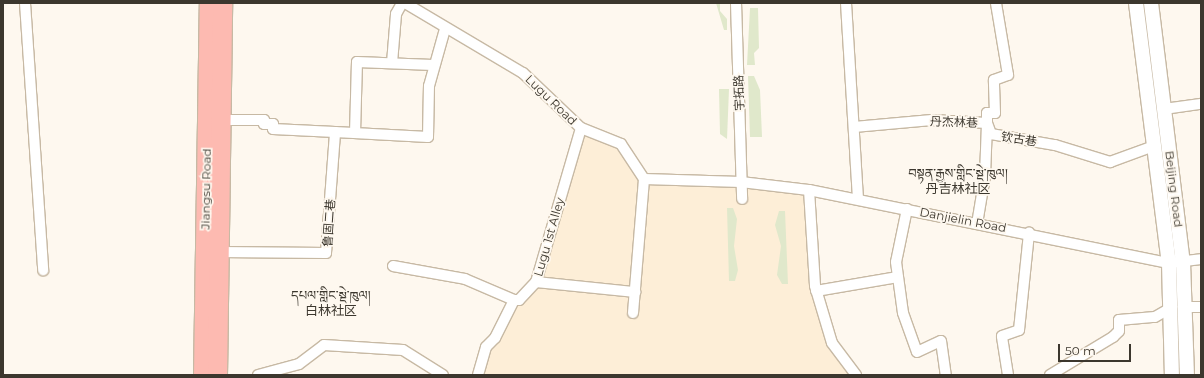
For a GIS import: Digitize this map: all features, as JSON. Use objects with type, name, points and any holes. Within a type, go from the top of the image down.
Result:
[{"type":"highway","name":"Jiangsu Road","points":[[203,375],[209,3]]},
{"type":"highway","name":"Jiangsu Road","points":[[217,375],[222,3]]},
{"type":"main road","name":"Beijing Road","points":[[1136,3],[1169,263],[1172,307],[1172,375]]},
{"type":"main road","name":"Beijing Road","points":[[1151,3],[1183,262],[1194,307],[1187,375]]},
{"type":"street","points":[[25,3],[43,270]]},
{"type":"street","points":[[392,63],[396,14],[402,3]]},
{"type":"street","name":"Lugu Road","points":[[405,3],[445,29],[523,73],[581,128],[622,144],[644,179]]},
{"type":"street","name":"宇拓路","points":[[736,3],[742,199]]},
{"type":"street","points":[[846,3],[858,199]]},
{"type":"street","name":"丹杰林巷","points":[[854,128],[932,120],[987,124],[987,114],[995,113],[994,80],[1008,75],[996,3]]},
{"type":"street","points":[[221,120],[264,120],[264,124],[273,124],[273,129],[335,132],[355,130],[428,138],[433,65],[445,29]]},
{"type":"street","points":[[355,130],[357,62],[433,65]]},
{"type":"street","points":[[1164,109],[1201,104]]},
{"type":"street","name":"钦古巷","points":[[987,124],[991,134],[1055,145],[1110,162],[1154,146]]},
{"type":"street","name":"钦古巷","points":[[977,224],[985,176],[987,124]]},
{"type":"street","name":"Lugu 1st Alley","points":[[478,375],[486,347],[495,338],[514,300],[519,300],[536,282],[581,128]]},
{"type":"street","name":"鲁固二巷","points":[[218,252],[326,253],[335,132]]},
{"type":"street","points":[[633,314],[644,179],[742,182]]},
{"type":"street","name":"Danjielin Road","points":[[742,182],[809,190],[858,199],[1169,263],[1201,260]]},
{"type":"street","points":[[809,190],[816,291],[832,342],[856,375]]},
{"type":"street","points":[[907,209],[896,262],[903,313],[917,352],[941,341],[946,375]]},
{"type":"street","points":[[1008,375],[1002,336],[1019,330],[1029,233]]},
{"type":"street","points":[[393,266],[465,279],[514,300]]},
{"type":"street","points":[[816,291],[898,277]]},
{"type":"street","points":[[536,282],[634,292]]},
{"type":"street","points":[[1050,375],[1113,338],[1119,331],[1119,320],[1155,317],[1172,307]]},
{"type":"street","points":[[258,375],[299,364],[324,345],[402,350],[443,375]]},
{"type":"shaded area","points":[[581,128],[625,150],[644,179],[809,190],[815,286],[829,332],[858,375],[478,375],[514,300],[536,282]]},
{"type":"green space","points":[[716,3],[720,3],[720,11],[727,19],[727,30],[724,30]]},
{"type":"green space","points":[[750,8],[758,8],[759,48],[754,53],[755,65],[747,65]]},
{"type":"green space","points":[[748,76],[754,76],[760,90],[762,137],[750,137]]},
{"type":"green space","points":[[719,89],[729,89],[727,139],[720,134]]},
{"type":"green space","points":[[727,208],[733,208],[737,219],[734,246],[738,270],[735,281],[729,281]]},
{"type":"green space","points":[[779,211],[785,211],[788,284],[782,284],[777,275],[781,246],[775,225]]},
{"type":"district","name":"བསྟན་རྒྱས་གླིང་སྡེ་ཁུལ། 丹吉林社区","points":[[958,182]]},
{"type":"district","name":"དཔལ་གླིང་སྡེ་ཁུལ། 白林社区","points":[[331,304]]}]
